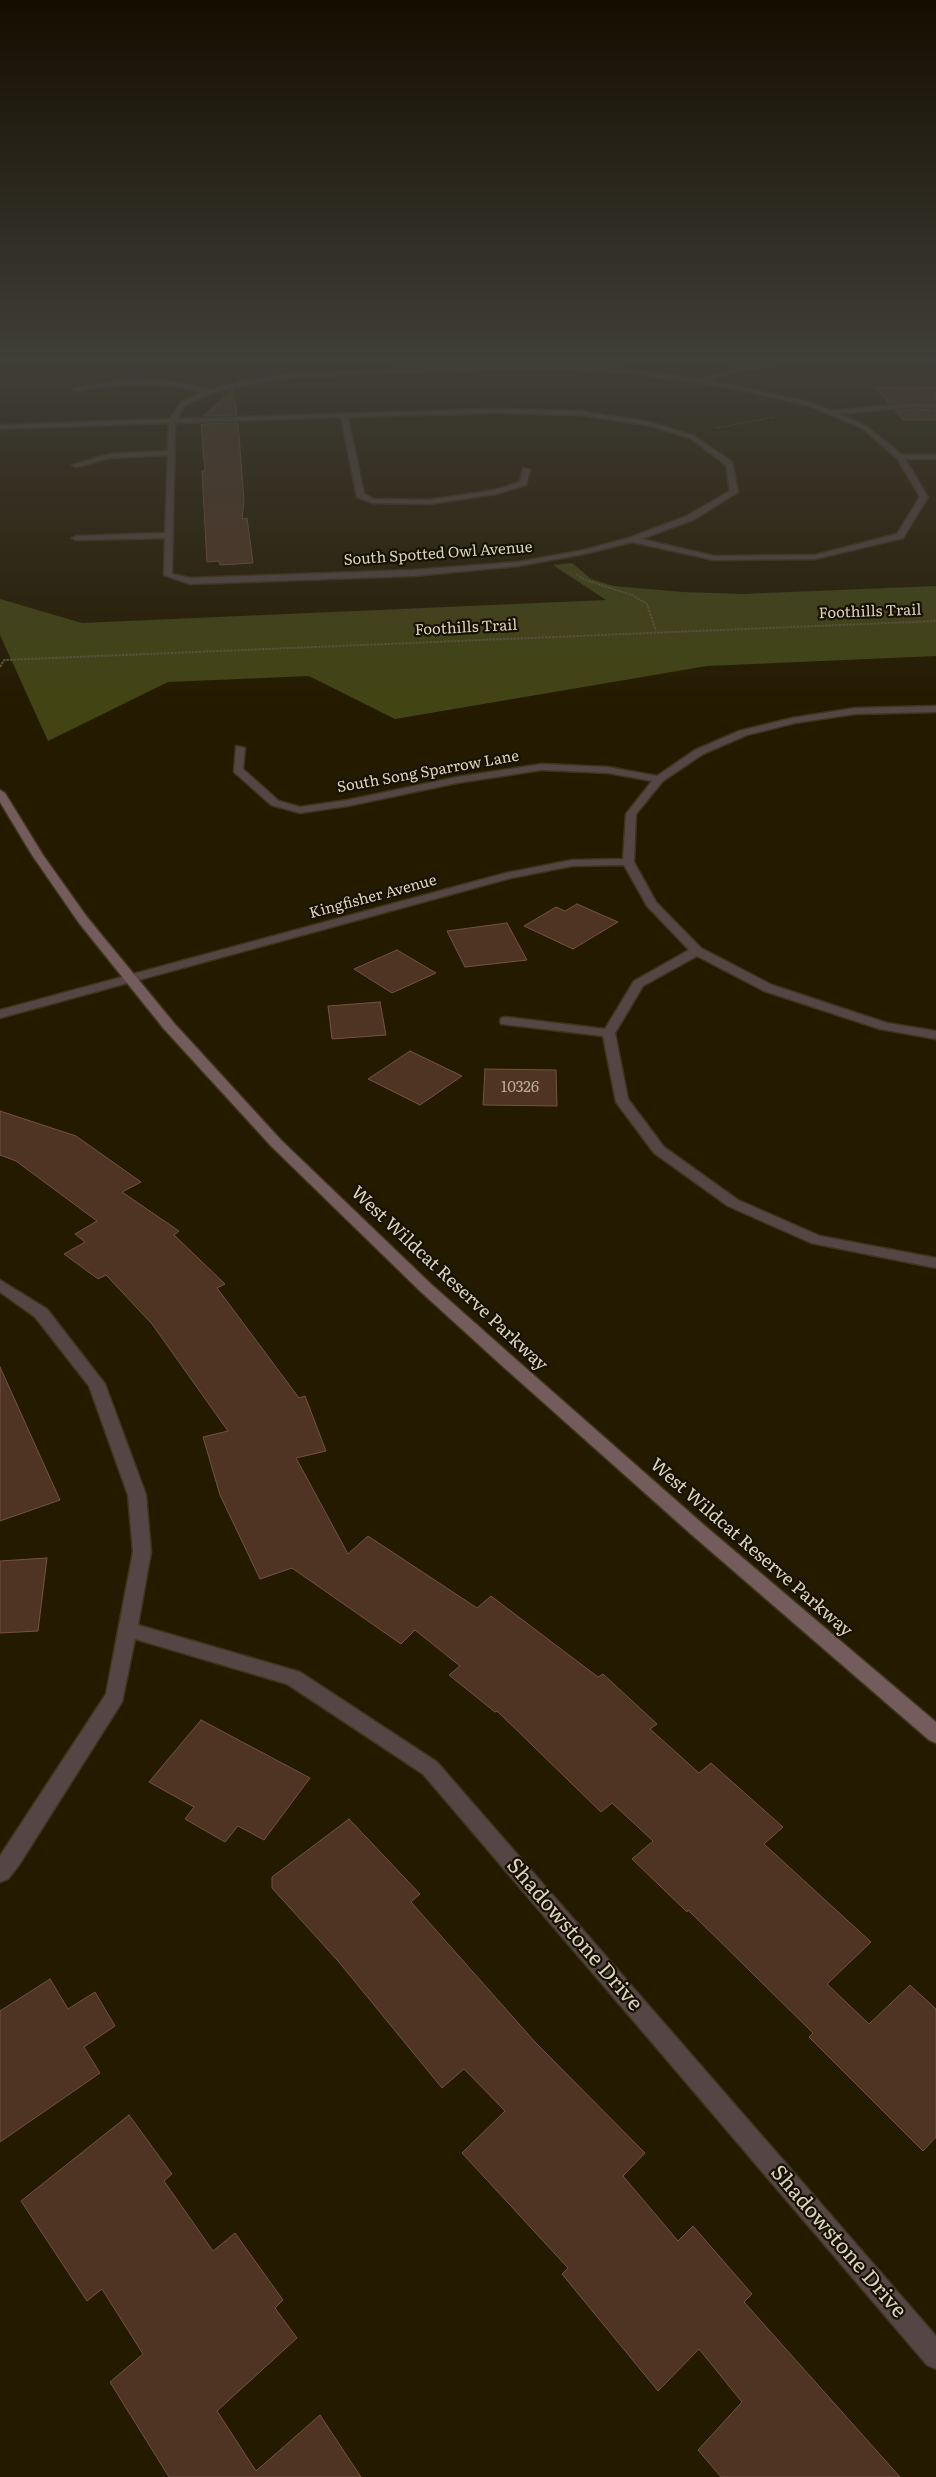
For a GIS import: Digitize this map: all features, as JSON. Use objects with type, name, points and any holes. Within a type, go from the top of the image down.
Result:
[{"type":"main road","name":"West Wildcat Reserve Parkway","points":[[0,793],[38,854],[84,920],[129,978],[212,1074],[276,1143],[426,1288],[698,1530],[936,1734]]},
{"type":"street","name":"South Spotted Owl Avenue","points":[[171,473],[168,574],[190,580],[413,573],[518,564],[553,558],[632,540],[690,518],[734,492],[731,473]]},
{"type":"street","points":[[356,473],[360,495],[373,501],[429,502],[480,495],[523,483],[525,473]]},
{"type":"street","points":[[632,540],[714,558],[815,557],[900,536],[924,497],[909,473]]},
{"type":"street","points":[[76,538],[169,535]]},
{"type":"street","points":[[936,708],[855,711],[795,720],[743,733],[700,752],[659,779],[631,814],[628,862],[651,904],[697,951],[768,988],[885,1026],[936,1035]]},
{"type":"street","name":"South Song Sparrow Lane","points":[[240,748],[238,770],[275,803],[300,810],[348,803],[457,780],[542,767],[608,770],[659,779]]},
{"type":"street","name":"Kingfisher Avenue","points":[[0,1014],[510,875],[572,863],[628,862]]},
{"type":"street","points":[[697,951],[638,984],[609,1033],[621,1099],[659,1150],[733,1203],[816,1240],[936,1263]]},
{"type":"street","points":[[506,1021],[609,1033]]},
{"type":"street","points":[[0,1285],[41,1313],[97,1384],[137,1495],[142,1552],[129,1630],[115,1696],[12,1858],[0,1872]]},
{"type":"street","name":"Shadowstone Drive","points":[[129,1630],[293,1678],[430,1768],[936,2356]]},
{"type":"path","points":[[553,558],[585,580],[632,595],[647,604],[656,631]]},
{"type":"path","name":"Foothills Trail","points":[[0,666],[4,660],[656,631],[936,621]]},
{"type":"shaded area","points":[[572,563],[591,579],[614,586],[683,592],[742,594],[936,586],[936,656],[707,666],[395,719],[309,676],[168,682],[48,741],[0,635],[0,599],[82,623],[606,600],[553,565]]},
{"type":"building","points":[[202,473],[242,473],[244,501],[242,519],[247,518],[253,563],[220,565],[219,561],[207,562]]},
{"type":"building","points":[[577,904],[618,922],[573,949],[524,926],[556,907],[565,911]]},
{"type":"building","points":[[507,923],[527,960],[465,967],[447,931]]},
{"type":"building","points":[[397,950],[436,973],[392,993],[354,969]]},
{"type":"building","points":[[380,1002],[386,1035],[332,1039],[328,1006]]},
{"type":"building","points":[[410,1051],[462,1076],[420,1105],[368,1079]]},
{"type":"building","points":[[485,1069],[556,1070],[557,1106],[483,1105]]},
{"type":"building","points":[[0,1111],[76,1136],[141,1182],[122,1192],[179,1231],[174,1235],[225,1284],[217,1288],[299,1398],[305,1396],[326,1451],[296,1458],[348,1554],[368,1536],[477,1608],[491,1596],[598,1677],[603,1674],[657,1724],[650,1729],[699,1773],[711,1763],[783,1827],[764,1844],[871,1942],[827,1984],[869,2024],[910,1985],[936,2009],[936,2137],[923,2151],[809,2037],[813,2033],[688,1910],[687,1912],[632,1859],[653,1841],[612,1803],[601,1812],[497,1711],[495,1712],[449,1675],[460,1666],[415,1630],[401,1644],[292,1568],[260,1579],[220,1495],[203,1437],[228,1431],[152,1324],[106,1275],[98,1279],[64,1254],[85,1242],[75,1234],[97,1221],[16,1161],[0,1155]]},
{"type":"building","points":[[0,1367],[60,1500],[0,1521]]},
{"type":"building","points":[[47,1558],[38,1631],[0,1633],[0,1561]]},
{"type":"building","points":[[201,1720],[310,1778],[264,1840],[238,1826],[225,1842],[185,1819],[194,1807],[149,1782]]},
{"type":"building","points":[[349,1819],[420,1894],[411,1902],[535,2042],[645,2153],[623,2176],[678,2241],[693,2226],[752,2294],[744,2302],[900,2477],[721,2477],[698,2450],[742,2402],[699,2349],[658,2391],[562,2274],[568,2268],[462,2153],[505,2111],[464,2069],[442,2088],[338,1961],[272,1888],[272,1877]]},
{"type":"building","points":[[50,1979],[68,2009],[95,1992],[115,2026],[84,2047],[100,2073],[0,2142],[0,2011]]},
{"type":"building","points":[[129,2115],[172,2174],[164,2181],[213,2251],[235,2233],[283,2300],[275,2308],[297,2338],[217,2411],[256,2471],[320,2415],[361,2477],[169,2477],[110,2382],[143,2354],[102,2289],[87,2301],[21,2201]]}]
